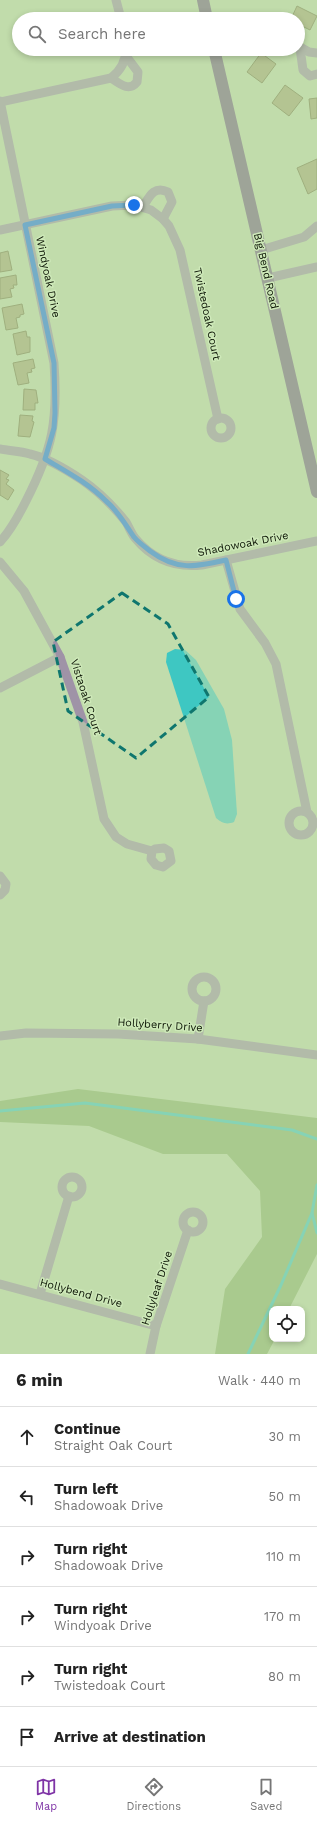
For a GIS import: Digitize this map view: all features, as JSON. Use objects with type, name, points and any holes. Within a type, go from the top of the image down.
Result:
[{"type":"main road","points":[[202,0],[205,12]]},
{"type":"main road","name":"Big Bend Road","points":[[216,56],[317,492]]},
{"type":"street","points":[[116,0],[119,12]]},
{"type":"street","points":[[305,50],[317,53]]},
{"type":"street","points":[[0,101],[111,78],[117,73],[124,56]]},
{"type":"street","points":[[111,78],[124,87],[131,87],[138,82],[138,72],[128,56]]},
{"type":"street","points":[[301,56],[303,70],[310,76],[317,74]]},
{"type":"street","name":"Windyoak Drive","points":[[0,101],[54,363],[55,413],[54,428],[38,478],[19,514],[0,542]]},
{"type":"street","points":[[143,207],[149,196],[155,191],[159,190],[168,192],[172,202],[163,219]]},
{"type":"street","name":"Twistedoak Court","points":[[0,230],[112,206],[124,205],[143,207],[157,214],[163,219],[176,238],[183,260],[218,419]]},
{"type":"street","points":[[261,250],[304,238],[317,226]]},
{"type":"street","points":[[268,278],[317,266]]},
{"type":"street","name":"Shadowoak Drive","points":[[0,449],[31,454],[45,459],[82,480],[97,492],[126,523],[135,538],[161,559],[185,567],[202,565],[317,541]]},
{"type":"street","points":[[226,560],[240,609],[265,643],[276,664],[307,812]]},
{"type":"street","name":"Vistaoak Court","points":[[0,562],[24,591],[60,657],[83,722],[104,819],[116,837],[127,844],[152,851]]},
{"type":"street","points":[[0,688],[60,657]]},
{"type":"street","points":[[0,876],[6,884],[0,896]]},
{"type":"street","points":[[198,1039],[204,1001]]},
{"type":"street","name":"Hollyberry Drive","points":[[0,1036],[26,1033],[66,1032],[198,1039],[317,1055]]},
{"type":"street","points":[[40,1294],[69,1196]]},
{"type":"street","name":"Hollyleaf Drive","points":[[150,1354],[156,1326],[188,1230]]},
{"type":"street","name":"Hollybend Drive","points":[[0,1284],[156,1326]]},
{"type":"highlighted area","points":[[122,593],[168,624],[209,697],[136,758],[68,711],[53,642]]},
{"type":"green space","points":[[78,1089],[317,1118],[317,1254],[291,1306],[269,1306],[269,1342],[273,1342],[267,1354],[215,1354],[225,1289],[262,1237],[260,1191],[227,1154],[163,1154],[89,1126],[0,1122],[0,1101]]},
{"type":"water","points":[[175,649],[185,650],[196,660],[224,709],[232,740],[237,814],[234,822],[224,823],[216,818],[166,662],[167,653]]},
{"type":"building","points":[[297,6],[317,16],[310,30],[305,28],[305,12],[294,12]]},
{"type":"building","points":[[259,56],[265,56],[276,64],[262,83],[247,72]]},
{"type":"building","points":[[285,85],[303,98],[289,116],[272,103]]},
{"type":"building","points":[[317,98],[317,118],[311,119],[309,99]]},
{"type":"building","points":[[317,159],[317,189],[308,194],[297,168]]},
{"type":"building","points":[[8,251],[12,270],[0,272],[0,253]]},
{"type":"building","points":[[16,275],[17,285],[13,285],[14,288],[10,289],[12,297],[0,299],[0,278]]},
{"type":"building","points":[[22,304],[24,314],[16,318],[18,328],[6,330],[2,308]]},
{"type":"building","points":[[26,331],[27,337],[30,337],[30,352],[17,355],[13,334]]},
{"type":"building","points":[[33,359],[35,368],[31,369],[32,372],[27,373],[29,383],[18,385],[13,363]]},
{"type":"building","points":[[24,389],[36,390],[38,403],[35,403],[35,410],[23,410]]},
{"type":"building","points":[[20,415],[33,416],[32,421],[34,422],[30,437],[18,436]]},
{"type":"building","points":[[0,470],[9,475],[6,479],[9,480],[6,484],[14,490],[8,500],[0,495]]},
{"type":"waterway","points":[[0,1111],[85,1103],[292,1130],[317,1139]]},
{"type":"waterway","points":[[317,1185],[312,1213],[317,1233]]},
{"type":"waterway","points":[[248,1354],[281,1285],[312,1213]]},
{"type":"route","points":[[134,205],[112,206],[25,225],[54,363],[56,394],[54,428],[45,459],[82,480],[92,488],[107,501],[126,523],[135,538],[161,559],[185,567],[226,560],[236,599]]}]
